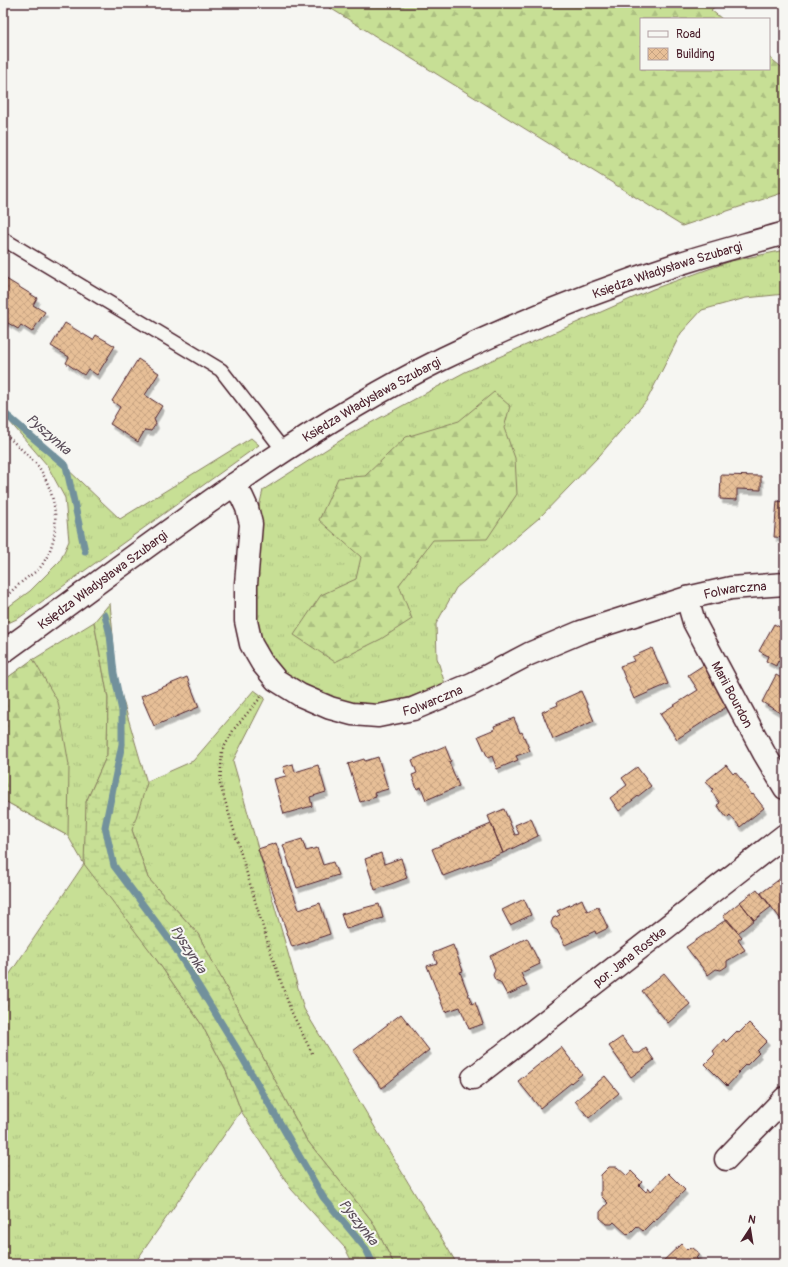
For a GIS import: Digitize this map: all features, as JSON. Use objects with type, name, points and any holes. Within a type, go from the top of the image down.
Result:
[{"type":"street","name":"Księdza Władysława Szubargi","points":[[3,652],[233,485],[283,451],[373,397],[443,358],[579,299],[682,263],[785,233]]},
{"type":"street","name":"Folwarczna","points":[[233,485],[242,497],[247,508],[251,524],[246,591],[246,620],[251,644],[262,663],[276,680],[300,696],[330,708],[352,714],[378,716],[413,709],[472,684],[529,654],[581,632],[686,598],[731,588],[785,584]]},
{"type":"street","name":"Marii Bourdon","points":[[686,598],[694,622],[764,753],[785,788]]},
{"type":"street","name":"por. Jana Rostka","points":[[473,1078],[785,835]]},
{"type":"street","points":[[726,1159],[785,1098]]},
{"type":"lane","points":[[3,239],[221,370],[283,451]]},
{"type":"path","points":[[3,432],[39,468],[52,493],[56,511],[51,546],[42,566],[12,589],[3,600]]},
{"type":"path","points":[[276,680],[234,729],[222,751],[220,784],[274,961],[291,1010],[313,1055]]},
{"type":"green space","points":[[322,3],[719,3],[711,10],[721,18],[640,18],[640,70],[770,70],[770,58],[785,70],[785,192],[682,226]]},
{"type":"green space","points":[[785,250],[785,294],[746,298],[702,310],[681,333],[647,400],[600,455],[539,518],[456,588],[436,624],[437,658],[445,684],[385,706],[338,702],[301,687],[268,661],[256,628],[255,554],[259,507],[263,490],[352,433],[465,372],[653,289],[731,261]]},
{"type":"green space","points":[[494,392],[510,406],[504,428],[515,458],[517,494],[487,539],[433,540],[399,585],[412,619],[381,639],[335,662],[294,635],[321,595],[356,579],[361,557],[319,520],[338,478],[365,476],[406,437],[459,421]]},
{"type":"green space","points":[[3,408],[120,519],[251,438],[259,445],[19,618],[8,623],[4,610],[30,591],[60,561],[69,541],[65,498],[47,465],[3,414]]},
{"type":"green space","points":[[110,603],[117,680],[147,783],[132,830],[148,878],[198,934],[306,1139],[372,1221],[394,1264],[353,1264],[345,1248],[291,1189],[241,1111],[226,1071],[202,1025],[151,952],[84,864],[86,802],[107,755],[108,698],[94,622]]},
{"type":"green space","points":[[94,622],[108,698],[107,755],[86,802],[151,952],[202,1025],[226,1071],[241,1111],[134,1264],[3,1264],[3,984],[84,864],[68,836],[3,800],[3,681],[34,659]]},
{"type":"green space","points":[[33,659],[58,702],[69,765],[68,836],[3,800],[3,681]]},
{"type":"green space","points":[[254,690],[265,698],[233,761],[304,1009],[457,1264],[394,1264],[372,1221],[306,1139],[198,934],[148,878],[132,830],[141,784],[193,761]]},
{"type":"building","points":[[3,277],[37,298],[33,305],[45,312],[32,332],[21,325],[18,329],[3,320]]},
{"type":"building","points":[[65,323],[93,340],[96,335],[115,346],[97,375],[88,369],[84,375],[66,363],[69,357],[51,346]]},
{"type":"building","points":[[138,359],[159,373],[145,395],[162,406],[154,419],[156,424],[151,431],[145,430],[138,442],[110,424],[120,407],[112,401]]},
{"type":"building","points":[[721,475],[761,476],[761,490],[737,489],[737,500],[720,499]]},
{"type":"building","points":[[777,501],[785,502],[785,538],[774,537]]},
{"type":"building","points":[[774,624],[785,630],[785,665],[778,661],[776,666],[766,661],[768,656],[759,651]]},
{"type":"building","points":[[652,648],[668,684],[634,699],[620,666],[634,661],[632,657]]},
{"type":"building","points":[[705,664],[731,704],[677,739],[660,714],[698,690],[688,675]]},
{"type":"building","points":[[776,675],[785,680],[785,716],[762,702]]},
{"type":"building","points":[[187,677],[199,707],[154,726],[141,696]]},
{"type":"building","points":[[581,691],[594,721],[553,739],[542,712],[558,705],[557,702]]},
{"type":"building","points":[[514,718],[530,751],[516,756],[518,760],[497,769],[492,756],[488,758],[478,736],[495,729],[494,726]]},
{"type":"building","points":[[445,746],[451,761],[449,762],[459,786],[426,800],[421,787],[417,789],[412,775],[417,773],[412,760]]},
{"type":"building","points":[[378,757],[388,789],[374,793],[376,797],[360,802],[348,764],[364,759],[365,761]]},
{"type":"building","points":[[293,764],[295,772],[318,765],[326,792],[310,797],[312,806],[284,814],[274,779],[286,776],[283,767]]},
{"type":"building","points":[[726,765],[733,774],[735,772],[764,808],[740,827],[730,815],[727,818],[717,805],[720,803],[711,791],[713,789],[706,781]]},
{"type":"building","points":[[637,767],[651,786],[619,811],[610,798],[627,785],[622,778]]},
{"type":"building","points":[[504,809],[515,835],[519,834],[515,825],[531,818],[538,836],[503,853],[488,816]]},
{"type":"building","points":[[491,824],[503,853],[443,876],[432,849]]},
{"type":"building","points":[[302,839],[306,851],[317,848],[323,865],[333,862],[338,875],[297,888],[283,845]]},
{"type":"building","points":[[276,843],[299,910],[320,903],[330,934],[292,947],[258,849]]},
{"type":"building","points":[[381,853],[384,864],[401,858],[407,878],[375,890],[365,859]]},
{"type":"building","points":[[785,875],[785,918],[782,921],[761,893]]},
{"type":"building","points":[[757,889],[771,907],[754,920],[740,902]]},
{"type":"building","points":[[524,899],[531,915],[510,925],[502,910]]},
{"type":"building","points":[[582,899],[587,911],[598,907],[608,928],[596,934],[595,931],[565,945],[557,930],[553,928],[551,923],[553,918],[560,915],[557,911]]},
{"type":"building","points":[[740,902],[754,920],[738,933],[723,916]]},
{"type":"building","points":[[379,904],[383,918],[346,929],[341,914]]},
{"type":"building","points":[[727,919],[742,937],[738,940],[745,950],[727,961],[727,966],[721,970],[716,969],[708,975],[686,947]]},
{"type":"building","points":[[527,938],[540,964],[521,973],[527,986],[507,995],[500,982],[495,980],[493,975],[495,970],[490,956]]},
{"type":"building","points":[[453,945],[463,971],[460,972],[472,1004],[475,1002],[483,1024],[469,1029],[460,1007],[445,1012],[427,966],[437,963],[433,953]]},
{"type":"building","points":[[664,973],[690,1004],[668,1023],[642,991]]},
{"type":"building","points":[[401,1014],[429,1050],[382,1088],[353,1051]]},
{"type":"building","points":[[749,1023],[767,1041],[757,1051],[759,1053],[738,1072],[739,1073],[727,1086],[705,1064],[715,1054],[713,1051],[724,1039],[726,1042],[737,1031],[739,1033]]},
{"type":"building","points":[[622,1037],[634,1053],[640,1053],[646,1048],[654,1060],[631,1077],[609,1046]]},
{"type":"building","points":[[561,1047],[582,1074],[540,1108],[518,1081]]},
{"type":"building","points":[[605,1076],[619,1093],[589,1118],[575,1101]]},
{"type":"building","points":[[609,1167],[617,1167],[627,1176],[631,1171],[642,1182],[639,1185],[646,1192],[649,1188],[651,1191],[668,1173],[685,1190],[654,1222],[653,1221],[643,1231],[637,1226],[628,1235],[614,1222],[612,1224],[607,1224],[600,1218],[600,1212],[608,1203],[601,1196],[601,1175]]},
{"type":"building","points":[[681,1244],[687,1250],[690,1247],[698,1252],[698,1256],[696,1258],[701,1264],[660,1264]]},
{"type":"waterway","name":"Pyszynka","points":[[3,412],[66,466],[85,551]]},
{"type":"waterway","name":"Pyszynka","points":[[105,615],[110,635],[114,673],[122,711],[122,744],[105,827],[114,866],[174,946],[236,1047],[323,1197],[366,1249],[373,1264]]}]
